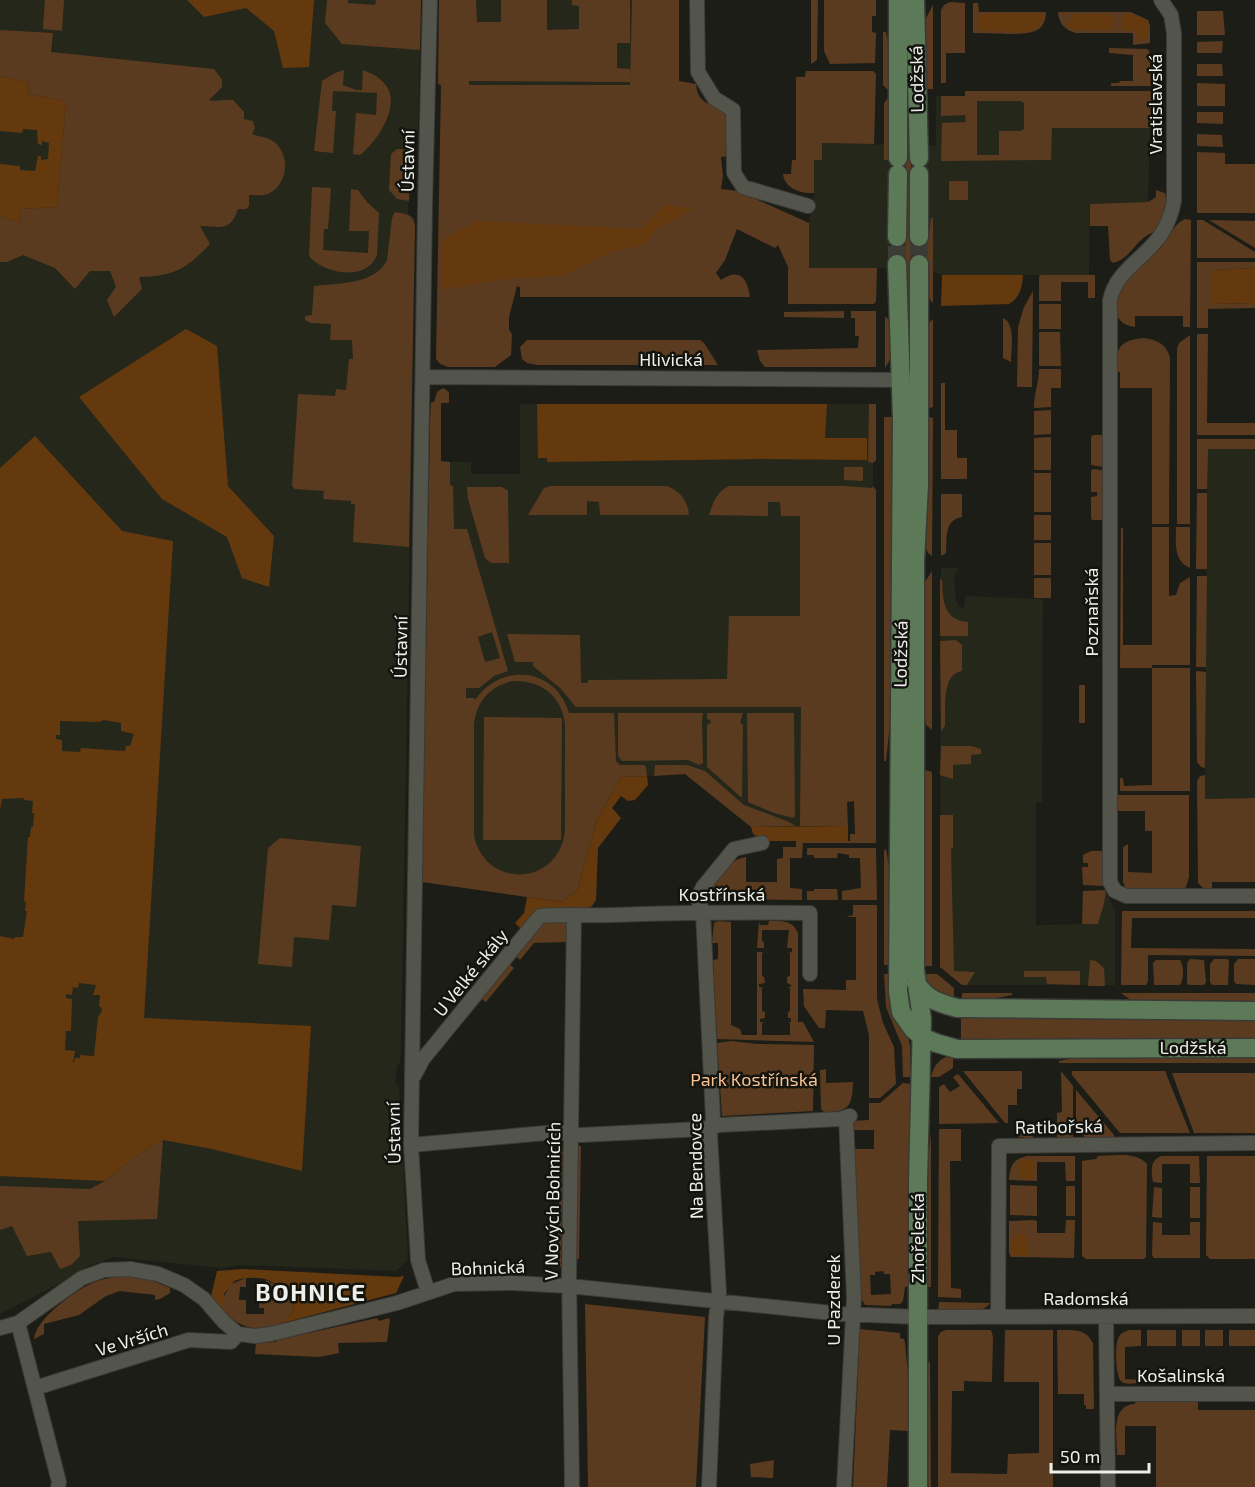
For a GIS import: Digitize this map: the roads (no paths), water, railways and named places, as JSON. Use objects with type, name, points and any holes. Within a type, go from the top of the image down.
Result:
[{"type":"street","name":"Ústavní","points":[[429,1292],[418,1260],[411,1145],[411,1081],[430,0]]},
{"type":"street","points":[[698,0],[698,72],[714,98],[733,110],[734,173],[743,187],[808,206]]},
{"type":"street","name":"Lodžská","points":[[897,237],[898,0]]},
{"type":"street","name":"Lodžská","points":[[915,0],[919,237]]},
{"type":"street","name":"Vratislavská","points":[[1161,0],[1171,15],[1174,33],[1174,201],[1172,212]]},
{"type":"street","name":"Poznaňská","points":[[1172,212],[1161,234],[1115,285],[1110,300],[1110,882],[1115,891],[1126,896],[1255,896]]},
{"type":"street","name":"Lodžská","points":[[897,264],[919,485],[915,561],[915,970],[922,1019],[922,1037]]},
{"type":"street","name":"Lodžská","points":[[919,264],[910,380],[899,736],[898,991],[902,1012],[906,1021],[922,1037],[950,1048],[1255,1047]]},
{"type":"street","name":"Hlivická","points":[[424,378],[910,380]]},
{"type":"street","name":"Na Bendovce","points":[[709,1487],[718,1301],[711,1128],[713,1119],[703,912],[699,903],[699,895],[734,849],[762,843]]},
{"type":"street","name":"Kostřínská","points":[[574,915],[703,912],[810,913],[810,974]]},
{"type":"street","name":"U Velké skály","points":[[411,1081],[423,1059],[540,916],[574,915]]},
{"type":"street","name":"V Nových Bohnicích","points":[[572,1487],[569,1286],[574,915]]},
{"type":"street","name":"Lodžská","points":[[916,984],[928,998],[957,1008],[1255,1011]]},
{"type":"street","points":[[922,1037],[939,1017],[957,1008]]},
{"type":"street","name":"Zhořelecká","points":[[918,1487],[918,1181],[922,1037]]},
{"type":"street","points":[[922,1073],[935,1058],[950,1048]]},
{"type":"street","name":"U Pazderek","points":[[711,1128],[720,1125],[848,1117],[853,1315],[844,1487]]},
{"type":"street","points":[[411,1145],[557,1132],[582,1135],[711,1128]]},
{"type":"street","name":"Ratibořská","points":[[998,1317],[999,1146],[1255,1143]]},
{"type":"street","points":[[0,1328],[18,1323],[82,1278],[104,1270],[130,1269],[158,1274],[184,1285],[204,1299],[238,1334]]},
{"type":"street","name":"Bohnická","points":[[238,1334],[255,1336],[271,1334],[390,1305],[454,1284],[513,1283],[569,1286],[853,1315],[918,1317]]},
{"type":"street","name":"Radomská","points":[[918,1317],[1255,1316]]},
{"type":"street","points":[[1106,1317],[1108,1487]]},
{"type":"street","points":[[18,1323],[59,1482],[58,1487]]},
{"type":"street","name":"Ve Vrších","points":[[35,1388],[189,1340],[231,1342],[238,1334]]},
{"type":"street","name":"Košalinská","points":[[1108,1394],[1255,1394]]},
{"type":"tunnel","points":[[897,237],[897,264]]},
{"type":"tunnel","points":[[919,237],[919,264]]},
{"type":"district","name":"BOHNICE","points":[[311,1293]]},
{"type":"park label","name":"Park Kostřínská","points":[[754,1080]]}]
